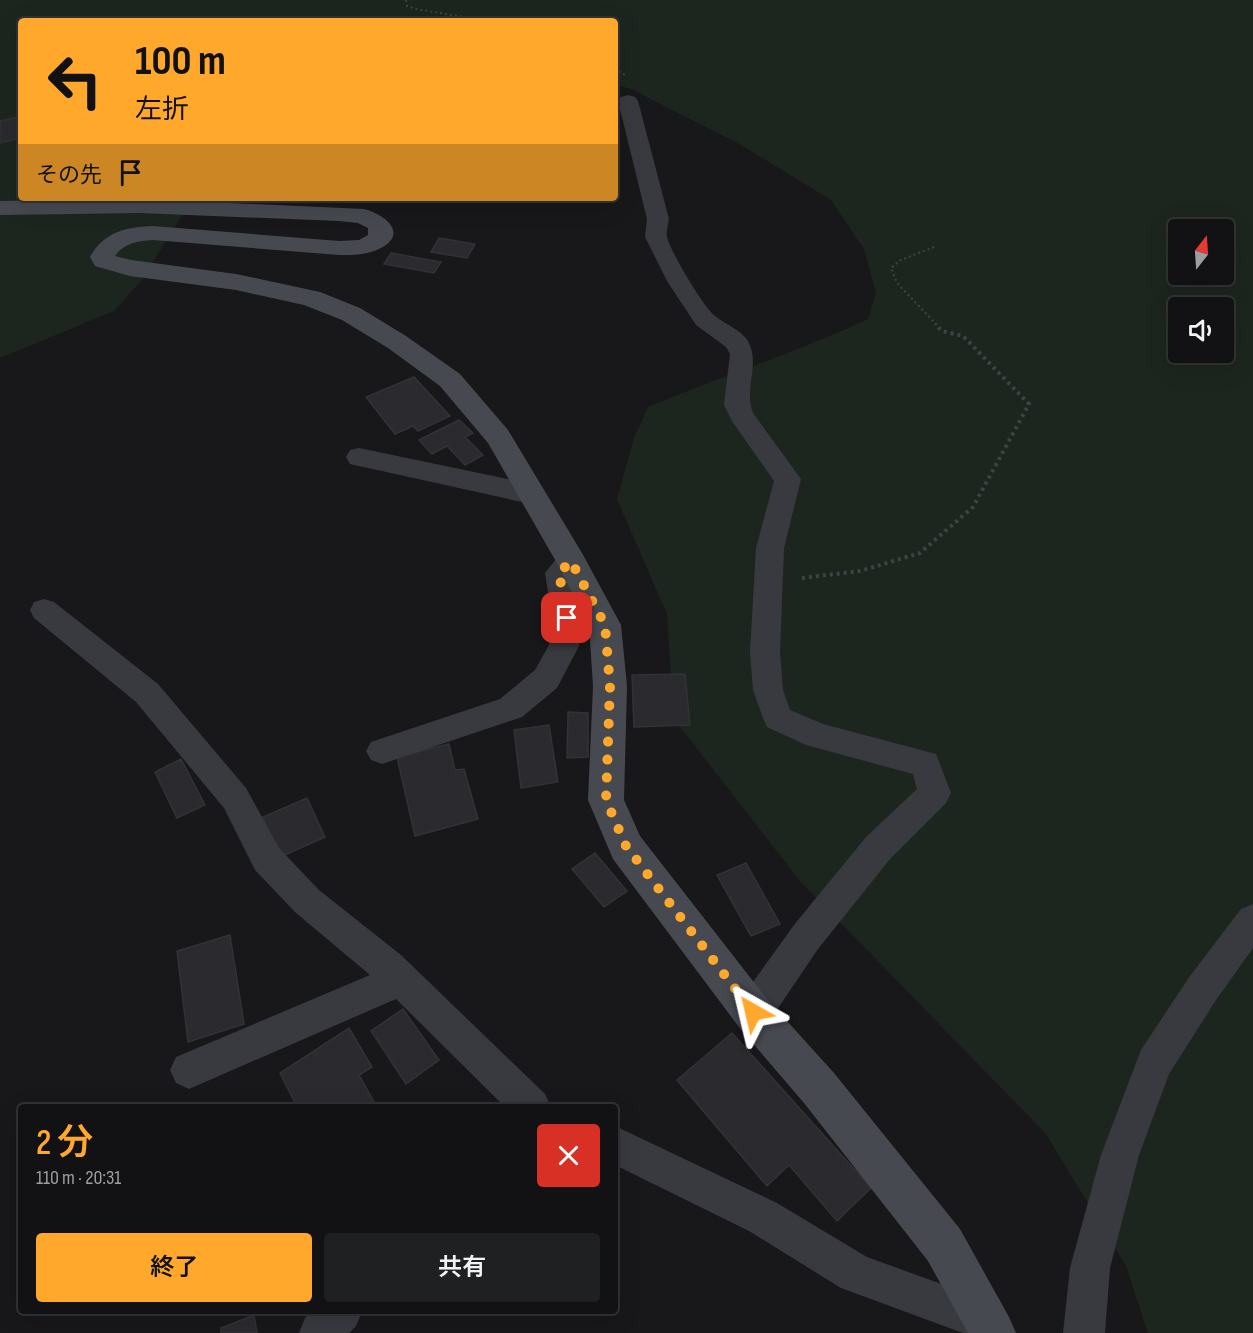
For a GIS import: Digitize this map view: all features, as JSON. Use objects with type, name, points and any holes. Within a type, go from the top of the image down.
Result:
[{"type":"street","points":[[628,101],[658,219],[656,237],[678,281],[704,320],[736,342],[742,354],[737,405],[741,415],[774,463],[788,479],[770,548],[765,652],[768,690],[778,718],[817,736],[926,764],[935,792],[878,848],[806,937],[753,1012]]},
{"type":"street","points":[[0,208],[140,206],[355,214],[374,220],[380,225],[380,237],[376,242],[362,248],[153,233],[133,234],[117,240],[105,250],[102,257],[104,261],[130,268],[236,282],[311,298],[351,314],[397,342],[450,380],[498,437],[571,561],[605,625],[610,686],[606,800],[626,846],[753,1012],[819,1088],[944,1245],[990,1327]]},
{"type":"street","points":[[359,457],[531,494]]},
{"type":"street","points":[[382,751],[511,708],[546,679],[564,645],[567,618],[559,573],[571,561]]},
{"type":"street","points":[[44,610],[147,693],[235,798],[267,859],[307,901],[401,980],[529,1104]]},
{"type":"street","points":[[1084,1333],[1090,1268],[1120,1155],[1154,1063],[1203,988],[1253,920]]},
{"type":"street","points":[[189,1070],[401,980]]},
{"type":"street","points":[[618,1146],[763,1217],[856,1273],[990,1327]]},
{"type":"street","points":[[320,1333],[338,1314]]},
{"type":"path","points":[[406,0],[407,6],[416,9],[470,18]]},
{"type":"path","points":[[768,582],[860,571],[921,553],[973,507],[1029,405],[963,336],[942,331],[897,283],[891,268],[901,260],[933,247]]},
{"type":"shaded area","points":[[0,0],[1253,0],[1253,1333],[1148,1333],[1126,1266],[1046,1134],[800,881],[674,719],[667,614],[617,499],[634,438],[648,407],[868,319],[876,293],[864,249],[831,200],[741,145],[633,90],[618,85],[618,18],[18,18],[18,201],[195,201],[181,217],[141,281],[114,311],[0,358]]},
{"type":"building","points":[[18,117],[18,139],[0,143],[0,121]]},
{"type":"building","points":[[439,238],[475,244],[467,258],[431,252]]},
{"type":"building","points":[[391,253],[441,262],[434,273],[384,264]]},
{"type":"building","points":[[414,377],[450,416],[418,431],[413,426],[395,434],[366,397]]},
{"type":"building","points":[[459,420],[473,433],[465,437],[483,455],[465,465],[447,446],[432,454],[419,440]]},
{"type":"building","points":[[685,674],[690,725],[634,727],[632,675]]},
{"type":"building","points":[[568,712],[588,713],[588,757],[567,758]]},
{"type":"building","points":[[549,725],[558,782],[521,788],[514,730]]},
{"type":"building","points":[[449,744],[455,770],[464,769],[478,819],[415,836],[397,757]]},
{"type":"building","points":[[181,759],[205,805],[177,818],[155,772]]},
{"type":"building","points":[[307,798],[325,837],[278,858],[261,818]]},
{"type":"building","points":[[595,853],[627,891],[604,907],[572,869]]},
{"type":"building","points":[[746,863],[780,924],[751,936],[717,875]]},
{"type":"building","points":[[230,935],[244,1024],[188,1042],[177,951]]},
{"type":"building","points":[[403,1009],[439,1060],[406,1084],[371,1031]]},
{"type":"building","points":[[349,1028],[372,1067],[359,1075],[375,1104],[296,1104],[280,1073]]},
{"type":"building","points":[[732,1033],[871,1188],[837,1221],[789,1165],[767,1186],[677,1080]]},
{"type":"building","points":[[254,1315],[257,1333],[221,1333],[221,1328]]},
{"type":"route","points":[[567,618],[559,573],[571,561],[605,625],[610,686],[606,800],[626,846],[753,1012]]}]
